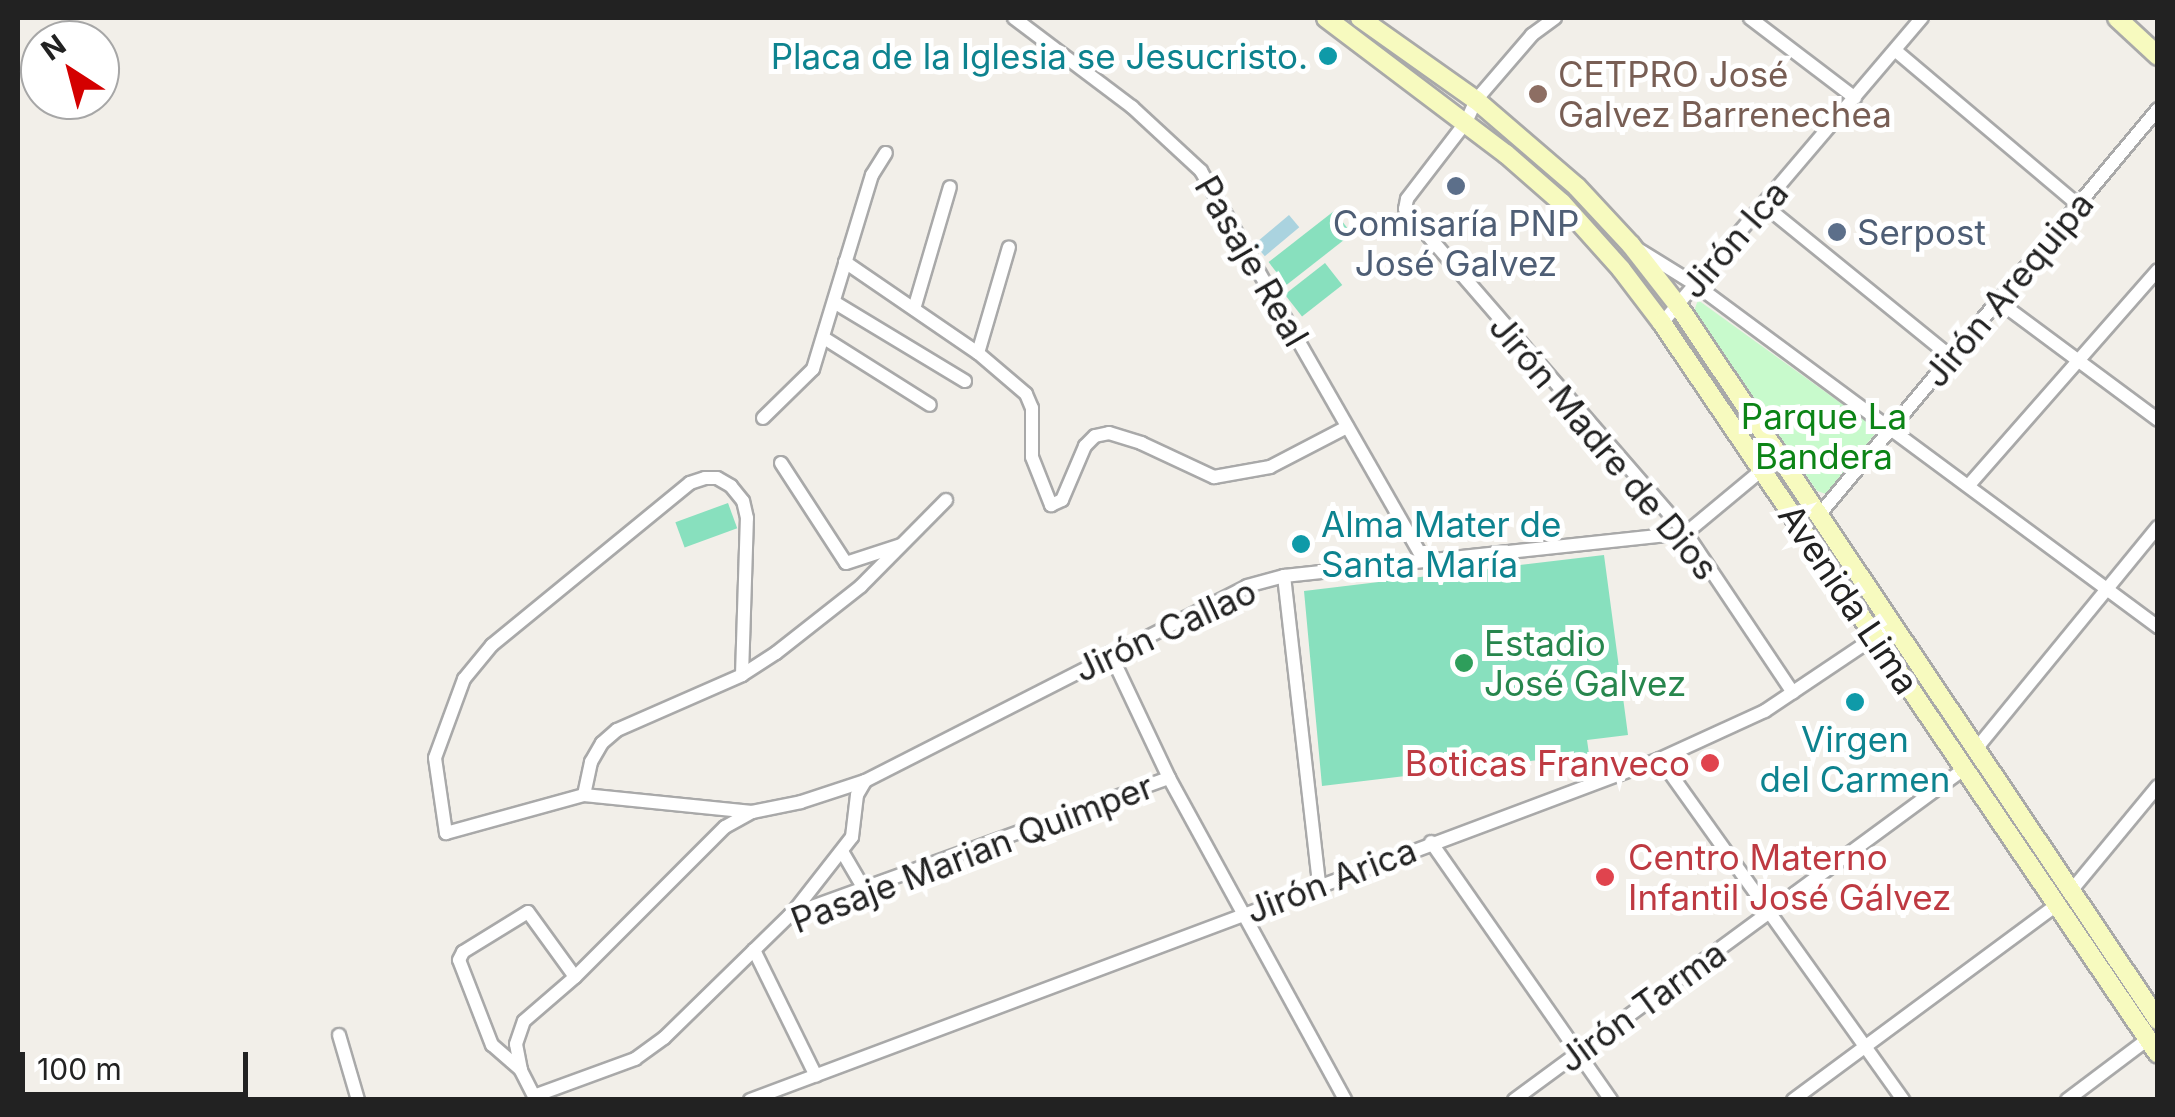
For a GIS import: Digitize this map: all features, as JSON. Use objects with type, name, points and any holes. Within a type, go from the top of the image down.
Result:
[{"type":"main road","name":"Avenida Lima","points":[[1326,18],[1466,122],[1562,204],[1662,322],[2153,1046]]},
{"type":"main road","name":"Avenida Lima","points":[[1360,18],[1476,100],[1577,187],[1678,304],[2158,1020]]},
{"type":"main road","points":[[2117,18],[2158,56]]},
{"type":"street","name":"Pasaje Real","points":[[1014,18],[1132,107],[1201,171],[1424,561]]},
{"type":"street","points":[[1466,122],[1476,100],[1532,35],[1556,18]]},
{"type":"street","points":[[1750,18],[1855,98]]},
{"type":"street","name":"Jirón Ica","points":[[1662,322],[1922,18]]},
{"type":"street","points":[[1896,50],[2078,205]]},
{"type":"street","name":"Jirón Arequipa","points":[[1819,515],[2158,109]]},
{"type":"street","name":"Jirón Madre de Dios","points":[[1466,122],[1407,199],[1405,208],[1539,369],[1686,533],[1794,693]]},
{"type":"street","points":[[763,418],[809,378],[872,175],[886,153]]},
{"type":"street","points":[[914,309],[950,187]]},
{"type":"street","points":[[1764,205],[1951,357]]},
{"type":"street","points":[[1630,245],[1696,285],[2158,627]]},
{"type":"street","points":[[978,353],[1009,247]]},
{"type":"street","points":[[846,262],[978,353],[1026,394],[1032,408],[1032,458],[1051,506],[1062,500],[1085,446],[1096,436],[1109,433],[1141,443],[1214,478],[1270,468],[1347,428]]},
{"type":"street","points":[[1969,485],[2158,270]]},
{"type":"street","points":[[1998,300],[2158,420]]},
{"type":"street","points":[[834,302],[964,381]]},
{"type":"street","points":[[824,338],[930,406]]},
{"type":"street","points":[[781,463],[846,563],[901,545]]},
{"type":"street","points":[[1686,533],[1762,470]]},
{"type":"street","points":[[742,674],[747,518],[743,501],[731,486],[718,478],[705,478],[690,483],[492,645],[464,680],[444,724],[436,758],[446,833],[584,795],[752,812]]},
{"type":"street","points":[[584,795],[591,762],[617,730],[742,674],[861,586],[946,500]]},
{"type":"street","points":[[1976,749],[2158,527]]},
{"type":"street","name":"Jirón Callao","points":[[752,812],[801,802],[865,781],[1247,586],[1284,576],[1686,533]]},
{"type":"street","points":[[1284,576],[1319,884]]},
{"type":"street","name":"Jirón Arica","points":[[750,1100],[1660,759],[1732,728],[1794,693],[1893,625]]},
{"type":"street","points":[[1110,653],[1169,778],[1345,1100]]},
{"type":"street","points":[[1660,759],[1903,1100]]},
{"type":"street","name":"Jirón Tarma","points":[[1514,1100],[1964,768]]},
{"type":"street","name":"Pasaje Marian Quimper","points":[[535,1098],[636,1058],[664,1038],[790,916],[1169,778]]},
{"type":"street","points":[[790,916],[852,837],[857,795],[865,781]]},
{"type":"street","points":[[2072,892],[2158,786]]},
{"type":"street","points":[[535,1098],[522,1070],[517,1030],[575,978],[725,827],[752,812]]},
{"type":"street","points":[[1431,842],[1611,1100]]},
{"type":"street","points":[[842,853],[864,889]]},
{"type":"street","points":[[1793,1100],[2057,905]]},
{"type":"street","points":[[522,1070],[492,1045],[459,960],[462,952],[528,912],[575,978]]},
{"type":"street","points":[[754,950],[816,1076]]},
{"type":"street","points":[[339,1035],[358,1100]]},
{"type":"street","points":[[2067,1100],[2153,1046]]},
{"type":"green space","points":[[1334,211],[1352,234],[1286,285],[1269,262]]},
{"type":"green space","points":[[1325,263],[1342,285],[1302,316],[1285,294]]},
{"type":"green space","name":"Parque La Bandera","points":[[1698,300],[1878,430],[1826,494],[1817,491],[1693,314]]},
{"type":"green space","points":[[728,503],[737,528],[685,548],[675,522]]},
{"type":"green space","name":"Estadio José Galvez","points":[[1604,555],[1628,735],[1587,740],[1589,754],[1322,786],[1304,591]]},
{"type":"water","points":[[1289,215],[1299,227],[1265,256],[1255,244]]},
{"type":"place","name":"Placa de la Iglesia se Jesucristo.","points":[[1328,56]]},
{"type":"place","name":"CETPRO José Galvez Barrenechea","points":[[1538,94]]},
{"type":"place","name":"Comisaría PNP José Galvez","points":[[1456,186]]},
{"type":"place","name":"Serpost","points":[[1837,232]]},
{"type":"place","name":"Alma Mater de Santa María","points":[[1301,544]]},
{"type":"place","name":"Estadio José Galvez","points":[[1464,663]]},
{"type":"place","name":"Virgen del Carmen","points":[[1855,702]]},
{"type":"place","name":"Boticas Franveco","points":[[1710,763]]},
{"type":"place","name":"Centro Materno Infantil José Gálvez","points":[[1605,877]]}]
